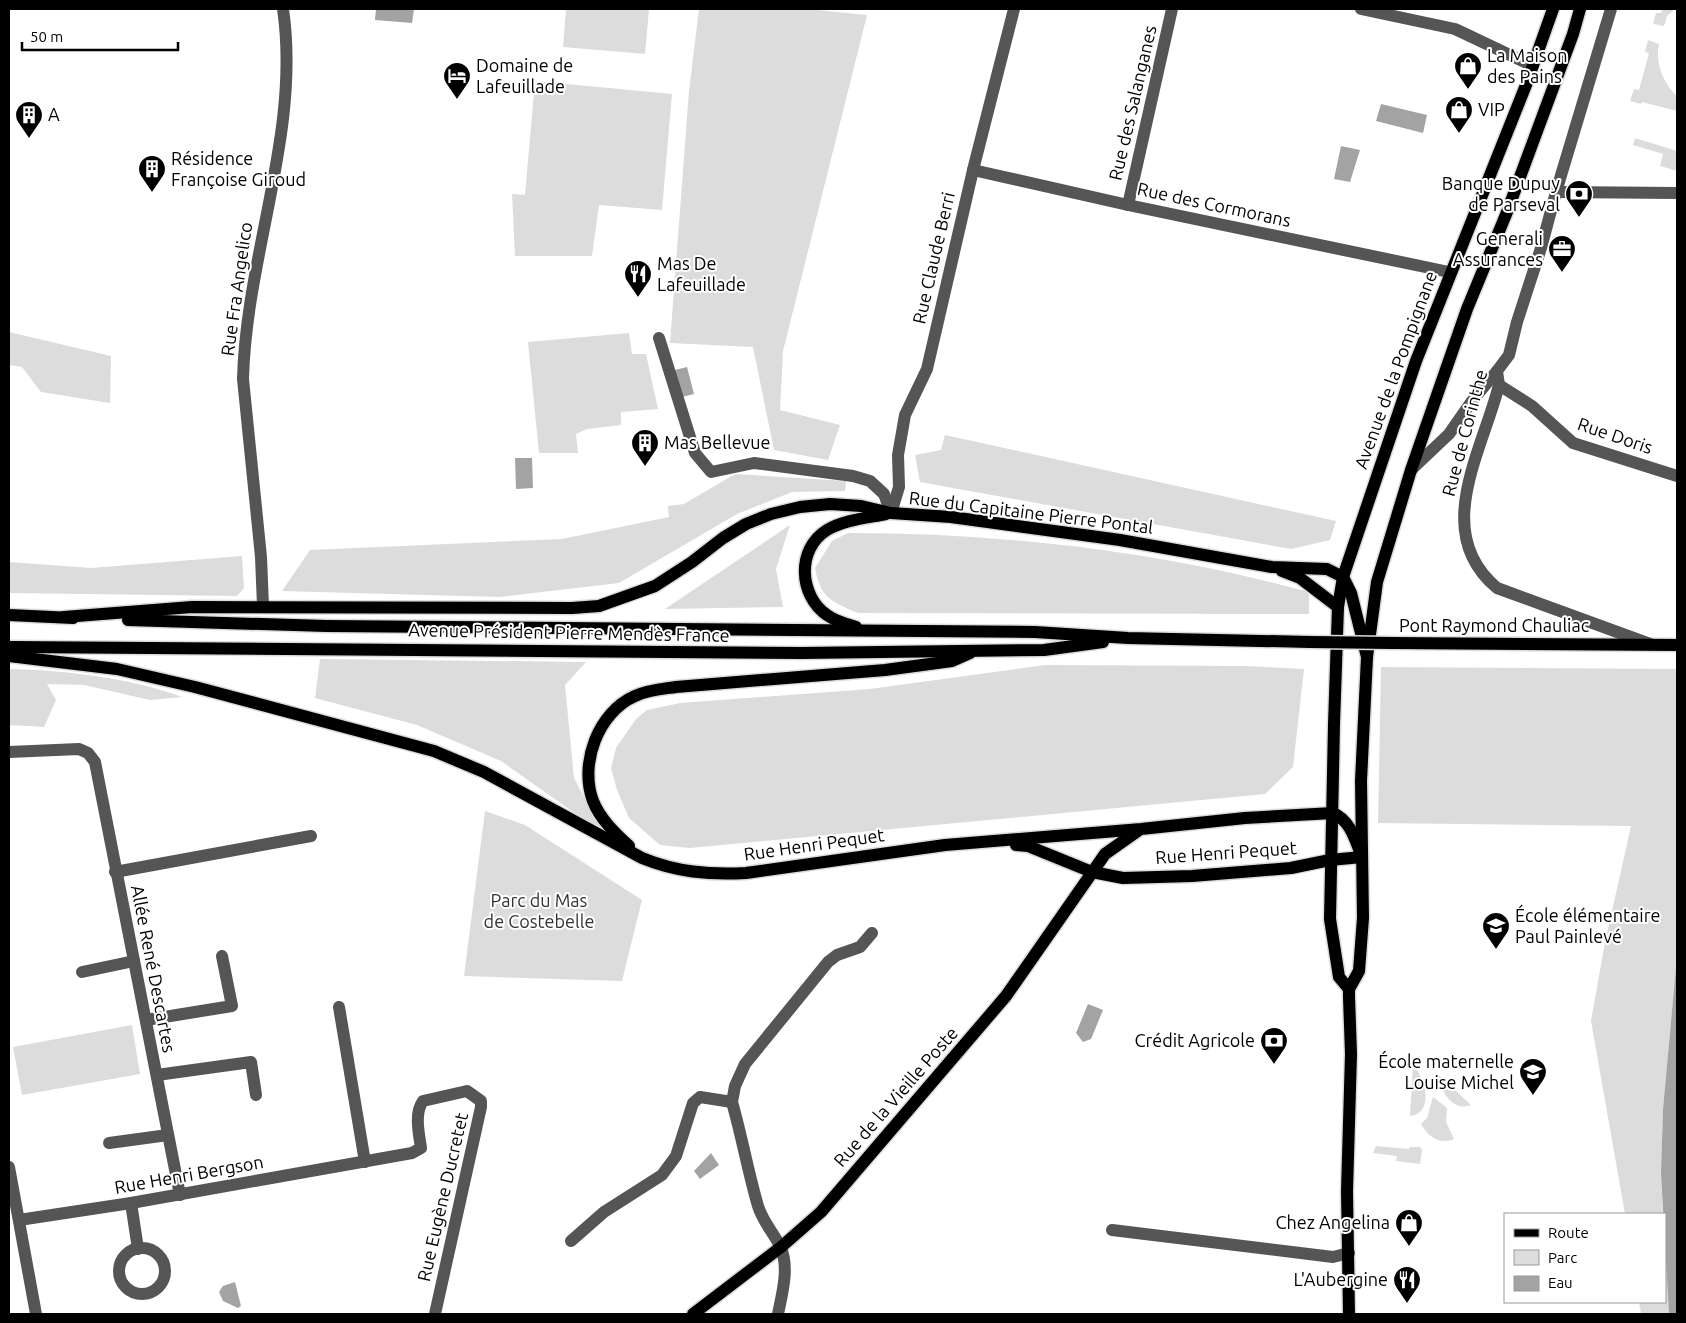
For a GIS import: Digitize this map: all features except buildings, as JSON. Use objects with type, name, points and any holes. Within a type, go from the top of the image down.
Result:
[{"type":"main road","name":"Avenue de la Pompignane","points":[[1349,989],[1339,977],[1331,926],[1330,860],[1333,813],[1338,607],[1343,577],[1416,361],[1553,9]]},
{"type":"main road","name":"Avenue de la Pompignane","points":[[1349,1314],[1347,1191],[1351,1054],[1349,989],[1358,971],[1363,908],[1361,781],[1367,657],[1377,582],[1411,470],[1467,309],[1507,212],[1573,34],[1580,9]]},
{"type":"main road","points":[[64,618],[192,607],[572,608],[599,606],[655,586],[692,562],[723,538],[746,524],[771,514],[800,507],[830,504],[861,506],[891,513]]},
{"type":"main road","points":[[870,631],[828,616],[816,604],[804,578],[805,566],[814,542],[826,531],[843,523],[891,513]]},
{"type":"main road","name":"Rue du Capitaine Pierre Pontal","points":[[891,513],[951,517],[1120,540],[1272,567],[1327,569],[1343,577]]},
{"type":"main road","name":"Rue du Capitaine Pierre Pontal","points":[[1272,567],[1300,578],[1338,607]]},
{"type":"main road","name":"Avenue de la Pompignane","points":[[1343,577],[1357,610],[1367,657]]},
{"type":"main road","name":"Avenue Président Pierre Mendès France","points":[[9,615],[326,626],[1035,632],[1128,638],[1310,642]]},
{"type":"main road","name":"Avenue Président Pierre Mendès France","points":[[9,646],[793,652],[1044,650],[1128,638]]},
{"type":"main road","name":"Pont Raymond Chauliac","points":[[1310,642],[1677,646]]},
{"type":"main road","points":[[642,858],[611,829],[594,802],[589,784],[592,750],[598,733],[605,721],[633,697],[650,691],[676,687],[884,670],[952,661],[976,650]]},
{"type":"main road","points":[[9,656],[117,669],[195,687],[434,751],[484,772],[642,858]]},
{"type":"main road","name":"Avenue de la Pompignane","points":[[1333,813],[1343,817],[1362,857]]},
{"type":"main road","name":"Rue Henri Pequet","points":[[642,858],[685,872],[726,874],[945,845],[993,843],[1140,830],[1244,818],[1333,813]]},
{"type":"main road","name":"Rue Henri Pequet","points":[[1092,872],[1106,854],[1140,830]]},
{"type":"main road","name":"Rue Henri Pequet","points":[[993,843],[1028,846],[1092,872],[1123,878],[1192,876],[1291,868],[1330,860],[1362,857]]},
{"type":"main road","name":"Rue de la Vieille Poste","points":[[693,1314],[781,1247],[821,1212],[1006,996],[1092,872]]},
{"type":"street","name":"Rue Fra Angelico","points":[[263,606],[244,365],[248,309],[275,166],[288,73],[288,41],[283,9]]},
{"type":"street","name":"Rue Claude Berri","points":[[891,513],[899,487],[898,455],[905,415],[927,369],[973,170],[1014,9]]},
{"type":"street","name":"Rue des Salanganes","points":[[1128,206],[1172,9]]},
{"type":"street","points":[[1361,9],[1455,30],[1532,66]]},
{"type":"street","name":"Rue de Corinthe","points":[[1611,9],[1541,248],[1517,322],[1509,355],[1497,371],[1499,385],[1468,486],[1463,512],[1464,532],[1470,555],[1481,575],[1497,588],[1655,645]]},
{"type":"street","name":"Rue des Cormorans","points":[[973,170],[1128,206],[1450,272]]},
{"type":"street","points":[[1556,192],[1677,193]]},
{"type":"street","name":"Rue du Capitaine Pierre Pontal","points":[[659,338],[695,453],[711,472],[754,463],[853,476],[870,481],[884,494],[891,513]]},
{"type":"street","name":"Avenue de la Pompignane","points":[[1411,470],[1449,434],[1472,400],[1497,371]]},
{"type":"street","name":"Rue Doris","points":[[1499,385],[1532,406],[1573,443],[1677,476]]},
{"type":"street","name":"Allée René Descartes","points":[[9,752],[79,749],[88,753],[95,762],[115,872],[180,1195]]},
{"type":"street","points":[[115,872],[311,836]]},
{"type":"street","points":[[778,1314],[784,1276],[781,1247],[766,1226],[758,1208],[732,1102],[735,1086],[745,1064],[828,962],[837,955],[860,947],[872,932]]},
{"type":"street","points":[[146,1020],[232,1006],[222,956]]},
{"type":"street","points":[[82,972],[134,961]]},
{"type":"street","points":[[339,1007],[365,1162]]},
{"type":"street","points":[[156,1075],[251,1062],[256,1095]]},
{"type":"street","name":"Rue Eugène Ducretet","points":[[398,1156],[421,1148],[418,1125],[420,1106],[423,1101],[467,1091],[481,1101],[434,1314]]},
{"type":"street","points":[[571,1241],[604,1212],[662,1175],[676,1156],[693,1103],[700,1097],[732,1102]]},
{"type":"street","points":[[109,1143],[168,1135]]},
{"type":"street","name":"Rue Henri Bergson","points":[[19,1220],[180,1195],[398,1156]]},
{"type":"street","points":[[9,1167],[36,1314]]},
{"type":"street","points":[[131,1203],[138,1249]]},
{"type":"street","points":[[1112,1230],[1333,1257],[1349,1253]]},
{"type":"green space","points":[[566,9],[649,9],[645,54],[563,47]]},
{"type":"green space","points":[[699,9],[807,9],[867,15],[783,351],[780,410],[840,425],[828,460],[774,450],[753,347],[670,343],[689,91]]},
{"type":"green space","points":[[1662,9],[1675,9],[1667,16],[1664,26],[1653,24],[1656,13],[1661,13]]},
{"type":"green space","points":[[1648,40],[1659,44],[1659,65],[1664,79],[1677,96],[1677,111],[1642,102],[1641,104],[1630,101],[1634,89],[1639,90],[1649,53],[1645,52]]},
{"type":"green space","points":[[535,81],[672,94],[662,210],[599,205],[592,256],[515,256],[512,194],[525,195]]},
{"type":"green space","points":[[1635,138],[1677,151],[1677,171],[1660,166],[1663,154],[1633,145]]},
{"type":"green space","points":[[9,332],[111,356],[110,403],[41,392],[22,367],[9,365]]},
{"type":"green space","points":[[629,333],[632,354],[646,354],[658,409],[621,412],[621,425],[587,429],[576,434],[578,453],[539,453],[528,342]]},
{"type":"green space","points":[[945,435],[1336,521],[1330,540],[1291,549],[920,482],[915,455],[941,450]]},
{"type":"green space","points":[[735,474],[846,481],[845,491],[792,492],[737,514],[619,583],[500,597],[282,591],[310,550],[562,539],[669,517],[668,506],[684,504]]},
{"type":"green space","points":[[790,525],[776,569],[783,607],[665,609]]},
{"type":"green space","points":[[848,533],[964,536],[1022,541],[1138,555],[1195,565],[1309,592],[1309,614],[858,613],[834,602],[824,593],[817,578],[815,568],[832,541]]},
{"type":"green space","points":[[242,556],[244,588],[237,596],[9,593],[9,562],[91,568]]},
{"type":"green space","points":[[320,659],[586,662],[565,685],[574,778],[603,833],[501,761],[417,725],[315,698]]},
{"type":"green space","points":[[1045,665],[1247,666],[1304,669],[1293,767],[1265,794],[690,848],[660,845],[629,818],[617,790],[611,768],[616,748],[636,719],[647,710],[680,703],[870,689]]},
{"type":"green space","points":[[1381,667],[1677,669],[1677,956],[1663,1109],[1661,1174],[1663,1213],[1625,1213],[1591,1021],[1605,942],[1631,826],[1378,823]]},
{"type":"green space","points":[[9,669],[97,676],[162,690],[182,697],[150,700],[84,685],[47,684],[56,700],[44,727],[9,725]]},
{"type":"green space","name":"Parc du Mas de Costebelle","points":[[485,811],[525,825],[642,900],[622,981],[464,976]]},
{"type":"green space","points":[[132,1025],[140,1074],[22,1095],[13,1047]]},
{"type":"green space","points":[[1413,1065],[1424,1086],[1425,1102],[1423,1108],[1418,1113],[1410,1116]]},
{"type":"green space","points":[[1439,1075],[1471,1105],[1459,1106],[1453,1103],[1442,1088]]},
{"type":"green space","points":[[1433,1097],[1447,1108],[1446,1122],[1454,1139],[1444,1141],[1435,1139],[1427,1133],[1421,1124],[1427,1118]]},
{"type":"green space","points":[[1376,1146],[1409,1149],[1410,1147],[1420,1147],[1422,1150],[1420,1164],[1396,1161],[1397,1156],[1373,1153]]},
{"type":"green space","points":[[1666,1258],[1669,1314],[1641,1314],[1639,1303],[1666,1303]]},
{"type":"water","points":[[376,9],[414,9],[412,23],[375,20]]},
{"type":"water","points":[[1381,104],[1427,115],[1423,133],[1376,121]]},
{"type":"water","points":[[1341,146],[1360,150],[1350,182],[1334,179]]},
{"type":"water","points":[[687,367],[694,394],[682,397],[675,370]]},
{"type":"water","points":[[515,458],[532,458],[533,488],[516,489]]},
{"type":"water","points":[[1677,956],[1677,1314],[1669,1314],[1666,1213],[1663,1213],[1661,1174],[1663,1109]]},
{"type":"water","points":[[1088,1004],[1103,1010],[1091,1039],[1083,1042],[1076,1033]]},
{"type":"water","points":[[711,1153],[719,1165],[700,1179],[694,1171]]},
{"type":"water","points":[[235,1282],[241,1306],[238,1308],[223,1301],[219,1292],[223,1286]]},
{"type":"place","name":"La Maison des Pains","points":[[1468,90]]},
{"type":"place","name":"Domaine de Lafeuillade","points":[[457,100]]},
{"type":"place","name":"VIP","points":[[1459,134]]},
{"type":"place","name":"A","points":[[29,139]]},
{"type":"place","name":"Résidence Françoise Giroud","points":[[152,193]]},
{"type":"place","name":"Banque Dupuy de Parseval","points":[[1579,218]]},
{"type":"place","name":"Generali Assurances","points":[[1562,273]]},
{"type":"place","name":"Mas De Lafeuillade","points":[[638,298]]},
{"type":"place","name":"Mas Bellevue","points":[[645,467]]},
{"type":"place","name":"École élémentaire Paul Painlevé","points":[[1496,950]]},
{"type":"place","name":"Crédit Agricole","points":[[1274,1065]]},
{"type":"place","name":"École maternelle Louise Michel","points":[[1533,1096]]},
{"type":"place","name":"Chez Angelina","points":[[1409,1247]]},
{"type":"place","name":"L'Aubergine","points":[[1407,1304]]}]
